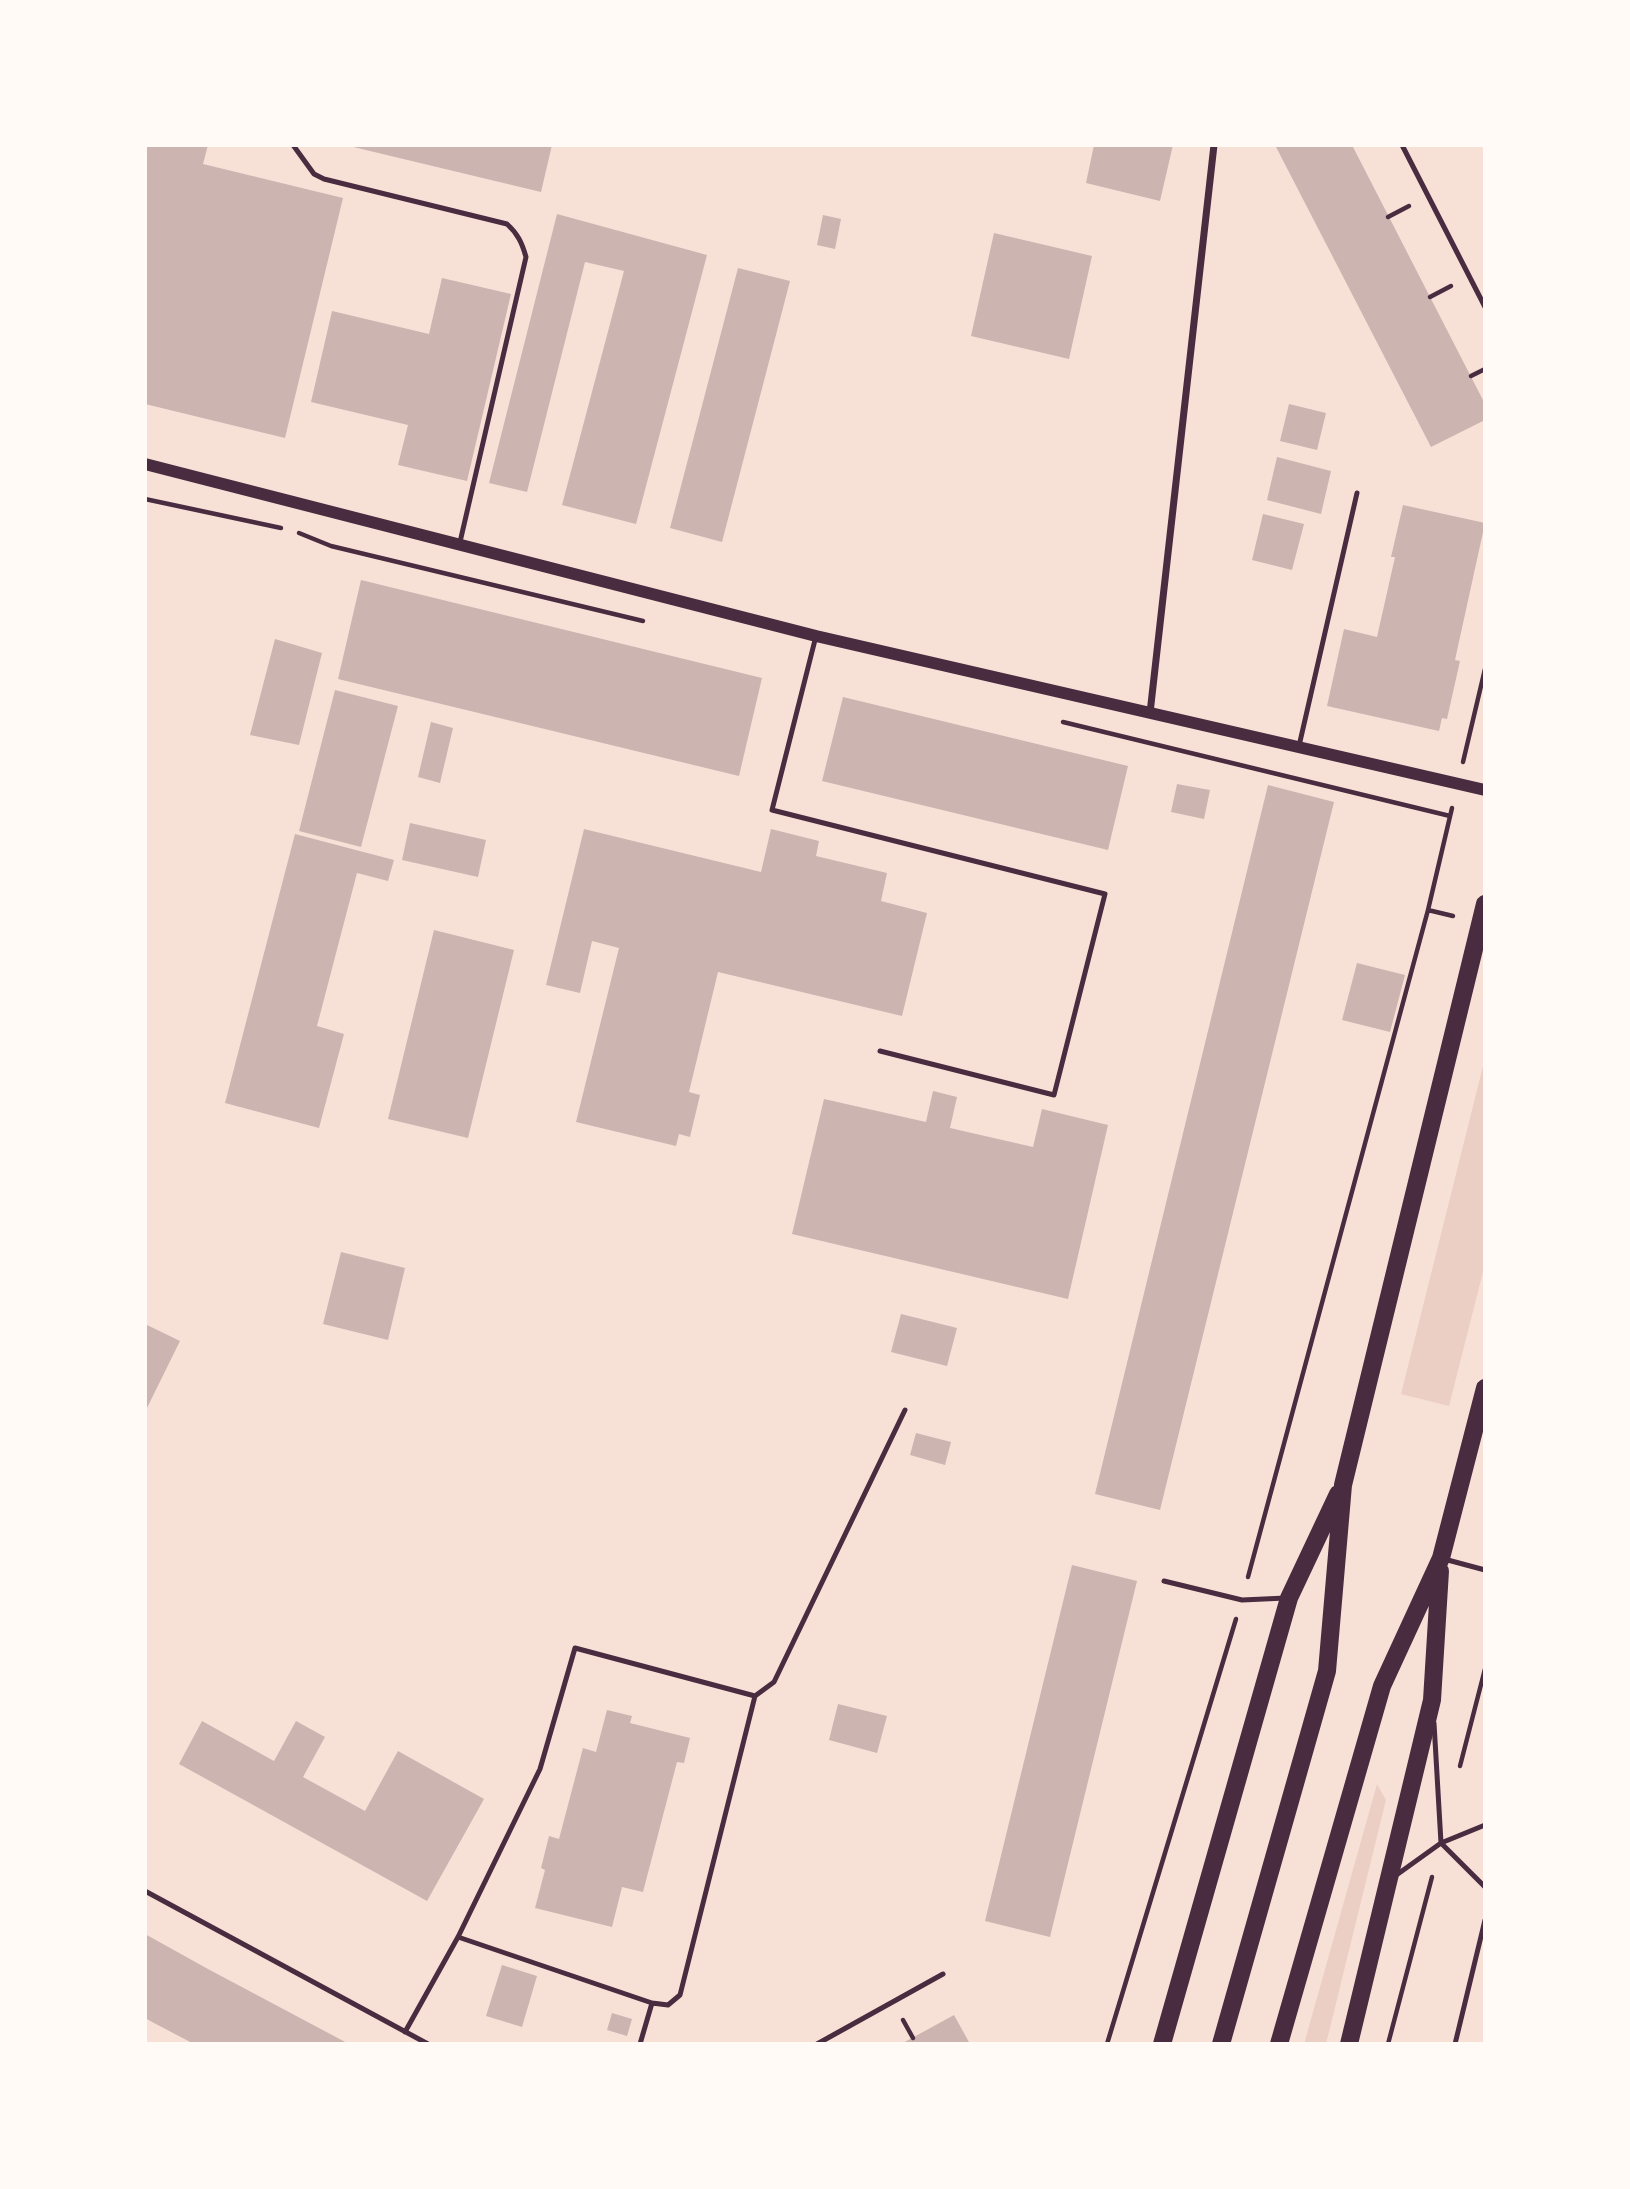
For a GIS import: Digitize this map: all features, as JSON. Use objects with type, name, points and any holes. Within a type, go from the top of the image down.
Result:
[{"type":"main road","points":[[1221,2044],[1327,1671],[1343,1485],[1485,904]]},
{"type":"main road","points":[[1279,2044],[1382,1686],[1441,1558],[1485,1388]]},
{"type":"main road","points":[[1162,2044],[1289,1598],[1343,1485]]},
{"type":"main road","points":[[1349,2044],[1432,1700],[1441,1558]]},
{"type":"street","points":[[1150,713],[1214,145]]},
{"type":"street","points":[[145,464],[816,636],[1485,790]]},
{"type":"lane","points":[[293,145],[314,174],[324,179],[507,224],[523,244],[526,257],[459,544]]},
{"type":"lane","points":[[1402,145],[1485,306]]},
{"type":"lane","points":[[1299,748],[1357,493]]},
{"type":"lane","points":[[816,636],[772,810],[1105,894],[1054,1095],[880,1051]]},
{"type":"lane","points":[[458,1937],[652,2003],[668,2005],[680,1995],[755,1696],[774,1682],[905,1410]]},
{"type":"lane","points":[[1441,1558],[1485,1570]]},
{"type":"lane","points":[[1164,1581],[1242,1600],[1289,1598]]},
{"type":"lane","points":[[405,2032],[458,1937],[540,1769],[575,1648],[755,1696]]},
{"type":"lane","points":[[1432,1700],[1441,1843],[1485,1887]]},
{"type":"lane","points":[[1390,1880],[1441,1843],[1485,1825]]},
{"type":"lane","points":[[145,1891],[428,2044]]},
{"type":"lane","points":[[1455,2044],[1483,1938],[1485,1920]]},
{"type":"lane","points":[[817,2044],[943,1974]]},
{"type":"lane","points":[[640,2044],[652,2003]]},
{"type":"path","points":[[1471,376],[1485,369]]},
{"type":"path","points":[[145,499],[285,529]]},
{"type":"path","points":[[298,532],[331,546],[359,553]]},
{"type":"path","points":[[1107,2044],[1242,1600],[1428,910],[1485,669]]},
{"type":"path","points":[[1478,697],[1485,699]]},
{"type":"shaded area","points":[[1485,1058],[1485,1264],[1449,1406],[1401,1394]]},
{"type":"shaded area","points":[[1377,1784],[1386,1800],[1326,2044],[1304,2044]]},
{"type":"building","points":[[145,145],[208,145],[203,164],[343,198],[285,438],[145,404]]},
{"type":"building","points":[[345,145],[552,145],[541,192]]},
{"type":"building","points":[[1094,145],[1173,145],[1160,201],[1086,183]]},
{"type":"building","points":[[1275,145],[1352,145],[1485,404],[1485,420],[1431,447]]},
{"type":"building","points":[[557,214],[707,255],[636,524],[562,505],[624,271],[585,262],[527,492],[489,483]]},
{"type":"building","points":[[823,215],[841,219],[835,249],[817,245]]},
{"type":"building","points":[[994,233],[1092,256],[1069,359],[971,336]]},
{"type":"building","points":[[738,268],[790,281],[722,542],[670,528]]},
{"type":"building","points":[[442,278],[511,294],[467,481],[398,465],[408,425],[311,402],[332,311],[429,334]]},
{"type":"building","points":[[1289,404],[1326,413],[1317,450],[1280,441]]},
{"type":"building","points":[[1277,457],[1331,471],[1321,514],[1267,500]]},
{"type":"building","points":[[1403,505],[1485,523],[1455,660],[1460,661],[1447,719],[1442,718],[1439,731],[1327,706],[1344,629],[1377,637],[1395,557],[1391,557]]},
{"type":"building","points":[[1263,514],[1304,524],[1292,570],[1252,560]]},
{"type":"building","points":[[361,580],[762,678],[739,776],[338,679]]},
{"type":"building","points":[[275,639],[322,653],[299,745],[250,735]]},
{"type":"building","points":[[335,690],[398,706],[361,847],[299,831]]},
{"type":"building","points":[[843,697],[1128,766],[1108,850],[822,781]]},
{"type":"building","points":[[431,722],[453,728],[440,783],[418,777]]},
{"type":"building","points":[[1177,784],[1210,790],[1204,819],[1171,812]]},
{"type":"building","points":[[1268,785],[1334,802],[1160,1510],[1095,1494]]},
{"type":"building","points":[[410,823],[486,840],[478,877],[402,860]]},
{"type":"building","points":[[584,829],[761,872],[771,829],[819,841],[816,856],[887,873],[881,901],[927,913],[902,1016],[718,972],[689,1092],[700,1095],[690,1137],[679,1134],[676,1146],[576,1122],[619,948],[592,941],[580,993],[546,985]]},
{"type":"building","points":[[295,834],[394,860],[388,881],[357,873],[317,1026],[344,1034],[319,1128],[225,1103]]},
{"type":"building","points":[[434,930],[514,950],[468,1138],[388,1119]]},
{"type":"building","points":[[1357,963],[1405,975],[1390,1032],[1342,1020]]},
{"type":"building","points":[[933,1091],[957,1097],[950,1128],[1033,1147],[1042,1109],[1108,1125],[1068,1299],[792,1234],[824,1099],[926,1122]]},
{"type":"building","points":[[341,1252],[405,1268],[388,1340],[323,1324]]},
{"type":"building","points":[[901,1314],[957,1328],[947,1366],[891,1352]]},
{"type":"building","points":[[145,1324],[180,1341],[145,1412]]},
{"type":"building","points":[[916,1433],[951,1442],[945,1465],[910,1455]]},
{"type":"building","points":[[1072,1565],[1137,1581],[1050,1937],[985,1921]]},
{"type":"building","points":[[838,1704],[887,1716],[877,1753],[829,1740]]},
{"type":"building","points":[[607,1710],[632,1716],[630,1723],[690,1738],[684,1763],[677,1762],[643,1892],[622,1887],[612,1927],[535,1908],[545,1870],[541,1868],[549,1836],[559,1839],[583,1748],[596,1752]]},
{"type":"building","points":[[202,1721],[274,1761],[296,1721],[325,1737],[303,1777],[365,1811],[398,1751],[484,1799],[427,1901],[179,1764]]},
{"type":"building","points":[[145,1934],[349,2044],[194,2044],[154,2023],[145,2018]]},
{"type":"building","points":[[502,1965],[537,1976],[522,2027],[486,2016]]},
{"type":"building","points":[[612,2013],[632,2019],[627,2036],[607,2030]]},
{"type":"building","points":[[954,2015],[970,2044],[901,2044]]}]
